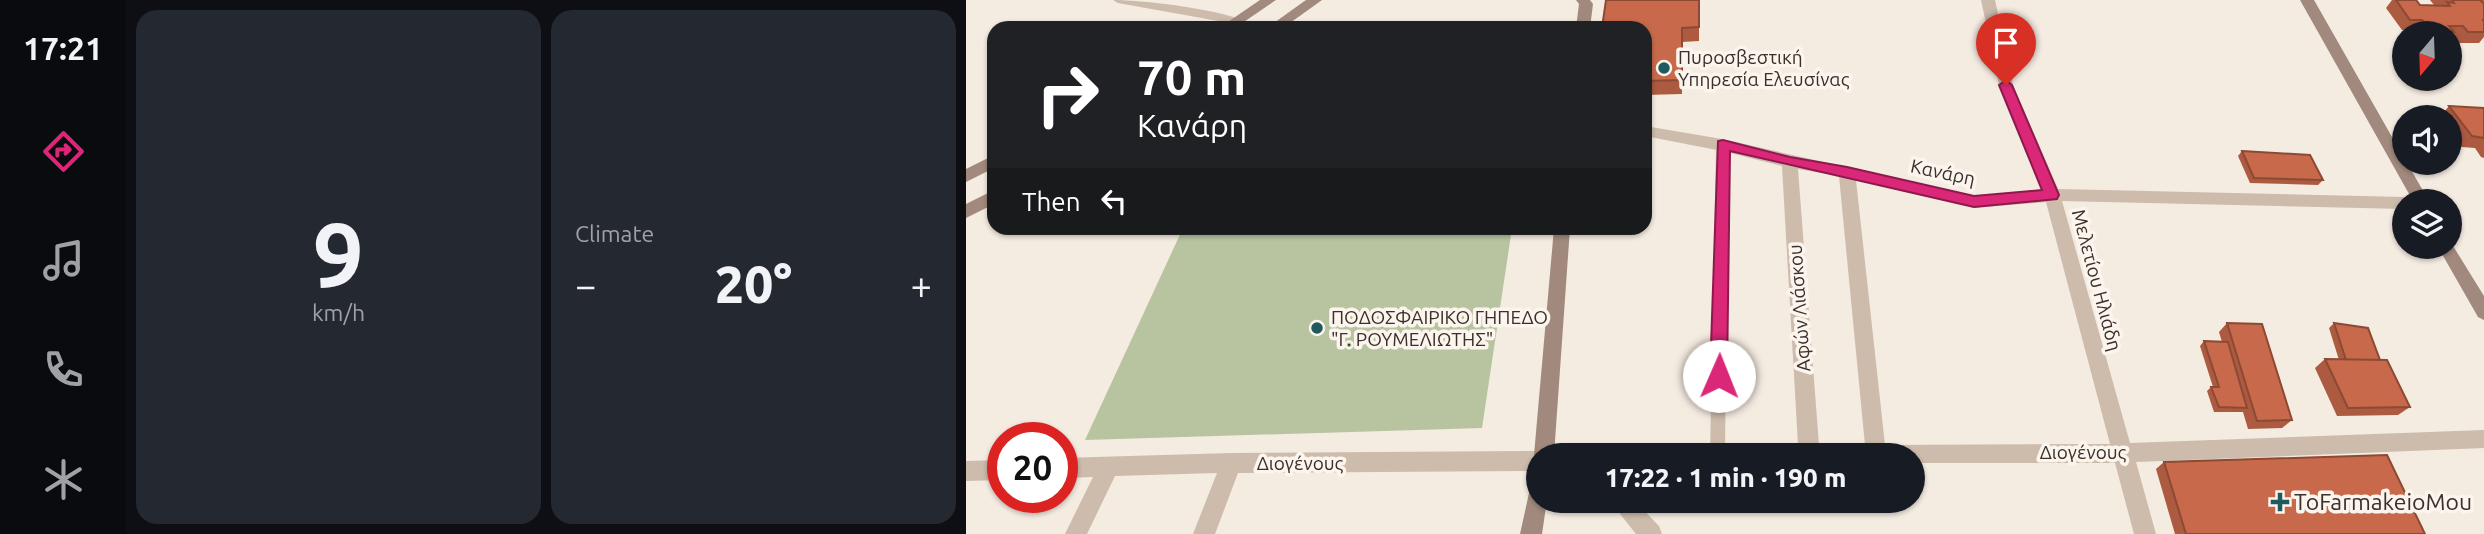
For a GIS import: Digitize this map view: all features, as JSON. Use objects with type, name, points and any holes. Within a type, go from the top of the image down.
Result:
[{"type":"street","points":[[1237,21],[1269,0]]},
{"type":"street","points":[[1284,21],[1315,0]]},
{"type":"street","points":[[1583,0],[1586,4],[1584,21]]},
{"type":"street","name":"Μελετίου Ηλιάδη","points":[[1988,0],[2006,85],[2052,195],[2145,534]]},
{"type":"street","points":[[2307,0],[2413,189]]},
{"type":"street","name":"Κανάρη","points":[[1652,132],[1723,145],[1974,202],[2052,195],[2392,203]]},
{"type":"street","name":"Αφών Λιάσκου","points":[[1790,162],[1807,443]]},
{"type":"street","points":[[966,176],[987,164]]},
{"type":"street","points":[[1847,172],[1875,443]]},
{"type":"street","points":[[966,212],[987,200]]},
{"type":"street","points":[[1545,443],[1561,235]]},
{"type":"street","points":[[2454,259],[2484,312]]},
{"type":"street","name":"Διογένους","points":[[1925,453],[2122,453],[2484,439]]},
{"type":"street","name":"Διογένους","points":[[1078,467],[1231,463],[1526,461]]},
{"type":"street","points":[[1204,534],[1231,463]]},
{"type":"street","points":[[1076,534],[1110,466]]},
{"type":"street","points":[[966,471],[987,470]]},
{"type":"street","points":[[1531,534],[1534,513]]},
{"type":"street","points":[[1631,513],[1651,534]]},
{"type":"lane","points":[[1118,0],[1218,21]]},
{"type":"lane","points":[[1717,443],[1723,145]]},
{"type":"green space","name":"ΠΟΔΟΣΦΑΙΡΙΚΟ ΓΗΠΕΔΟ \"Γ. ΡΟΥΜΕΛΙΩΤΗΣ\"","points":[[1180,235],[1511,235],[1482,428],[1085,440]]},
{"type":"building","name":"Πυροσβεστική Υπηρεσία Ελευσίνας","points":[[1606,0],[1699,0],[1699,27],[1682,28],[1682,80],[1652,81],[1652,21],[1603,21]]},
{"type":"building","points":[[2396,0],[2416,0],[2420,5],[2450,6],[2447,2],[2454,3],[2452,0],[2480,0],[2484,4],[2484,32],[2468,32],[2462,26],[2462,21],[2410,20]]},
{"type":"building","points":[[2462,107],[2484,108],[2484,138],[2472,136],[2462,123]]},
{"type":"building","points":[[2242,151],[2310,155],[2323,180],[2254,178]]},
{"type":"building","points":[[2227,323],[2262,324],[2292,420],[2257,421]]},
{"type":"building","points":[[2334,323],[2368,328],[2380,360],[2346,360]]},
{"type":"building","points":[[2204,341],[2228,342],[2247,408],[2219,407],[2211,387],[2219,387]]},
{"type":"building","points":[[2325,359],[2387,360],[2410,407],[2348,408]]},
{"type":"building","name":"ToFarmakeioMou","points":[[2387,455],[2425,534],[2186,534],[2164,462]]},
{"type":"place","name":"Πυροσβεστική Υπηρεσία Ελευσίνας","points":[[1664,68]]},
{"type":"place","name":"ΠΟΔΟΣΦΑΙΡΙΚΟ ΓΗΠΕΔΟ \"Γ. ΡΟΥΜΕΛΙΩΤΗΣ\"","points":[[1317,328]]},
{"type":"place","name":"ToFarmakeioMou","points":[[2280,502]]},
{"type":"route","points":[[1719,376],[1723,145],[1974,202],[2052,195],[2006,85]]}]
